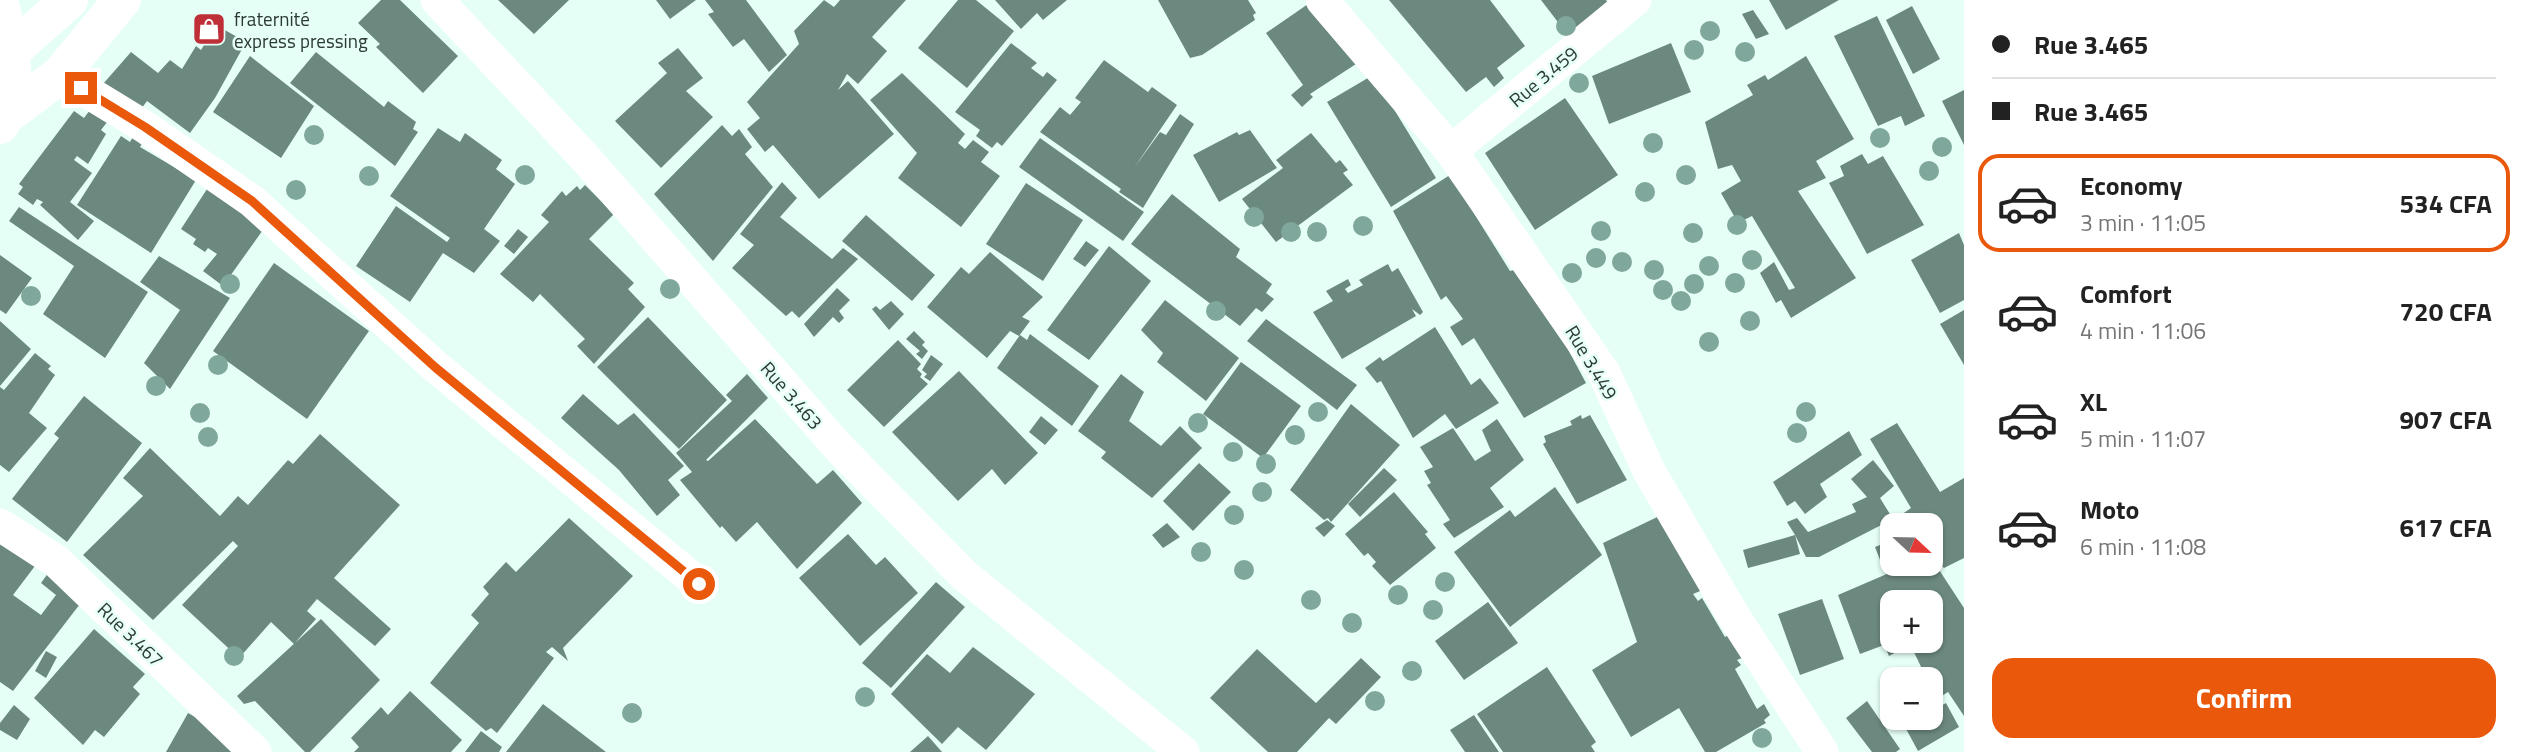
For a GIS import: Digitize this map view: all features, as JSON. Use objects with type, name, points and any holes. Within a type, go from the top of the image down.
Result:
[{"type":"main road","points":[[6,57],[69,0]]},
{"type":"main road","points":[[3,119],[60,75],[122,0]]},
{"type":"main road","points":[[0,5],[6,57],[3,119]]},
{"type":"street","name":"Rue 3.463","points":[[437,0],[587,160],[840,449],[965,576],[1183,752]]},
{"type":"street","name":"Rue 3.449","points":[[1322,0],[1451,151],[1604,373],[1649,471],[1733,615],[1822,752]]},
{"type":"street","name":"Rue 3.459","points":[[1451,151],[1519,98],[1635,0]]},
{"type":"street","points":[[60,75],[145,127],[252,201],[436,368],[699,584]]},
{"type":"street","name":"Rue 3.467","points":[[0,525],[56,561],[255,752]]},
{"type":"building","points":[[381,0],[400,0],[458,56],[423,93],[376,47],[380,44],[358,23]]},
{"type":"building","points":[[498,0],[569,0],[534,34]]},
{"type":"building","points":[[656,0],[696,0],[670,19]]},
{"type":"building","points":[[705,0],[746,0],[787,55],[769,72],[744,39],[733,47],[708,14],[714,12]]},
{"type":"building","points":[[824,0],[834,7],[840,0],[906,0],[872,37],[887,51],[858,84],[847,74],[838,90],[848,81],[894,134],[819,199],[773,145],[765,152],[747,129],[760,118],[747,102],[799,44],[794,31]]},
{"type":"building","points":[[958,0],[976,0],[1014,31],[967,88],[918,48]]},
{"type":"building","points":[[995,0],[1067,0],[1043,20],[1037,13],[1021,29]]},
{"type":"building","points":[[1158,0],[1248,0],[1256,13],[1253,15],[1255,20],[1202,55],[1190,58]]},
{"type":"building","points":[[1389,0],[1490,0],[1525,46],[1497,68],[1504,78],[1494,87],[1486,77],[1466,92]]},
{"type":"building","points":[[1541,0],[1606,0],[1608,3],[1567,34]]},
{"type":"building","points":[[1769,0],[1839,0],[1786,30]]},
{"type":"building","points":[[1311,2],[1356,64],[1310,94],[1313,97],[1302,107],[1291,95],[1303,85],[1266,33]]},
{"type":"building","points":[[1912,6],[1940,59],[1913,74],[1886,20]]},
{"type":"building","points":[[1753,10],[1769,34],[1756,39],[1742,14]]},
{"type":"building","points":[[1877,16],[1925,116],[1905,126],[1901,116],[1878,126],[1834,36]]},
{"type":"building","points":[[216,25],[246,42],[215,98],[190,133],[147,101],[139,112],[103,84],[131,52],[158,73],[170,60],[182,69],[196,46],[201,50]]},
{"type":"building","points":[[1011,43],[1037,63],[1031,68],[1043,77],[1047,72],[1057,80],[1002,146],[997,142],[992,148],[976,136],[980,130],[955,112]]},
{"type":"building","points":[[1671,43],[1691,92],[1609,124],[1592,76]]},
{"type":"building","points":[[678,48],[703,78],[686,91],[713,117],[661,168],[615,121],[667,73],[658,63]]},
{"type":"building","points":[[316,52],[384,107],[388,101],[416,122],[413,129],[418,132],[395,166],[290,83]]},
{"type":"building","points":[[250,56],[314,106],[281,158],[213,112]]},
{"type":"building","points":[[1806,56],[1854,139],[1816,161],[1826,178],[1798,191],[1856,278],[1791,318],[1781,300],[1776,303],[1760,273],[1774,262],[1789,290],[1795,288],[1752,216],[1738,223],[1721,193],[1741,181],[1732,165],[1718,169],[1705,122],[1753,95],[1747,85],[1765,75],[1768,80]]},
{"type":"building","points":[[1104,60],[1148,92],[1152,87],[1177,105],[1134,168],[1160,132],[1166,135],[1180,114],[1194,124],[1143,208],[1119,192],[1121,189],[1040,132],[1060,107],[1070,115],[1081,102],[1075,98]]},
{"type":"building","points":[[902,73],[965,134],[958,143],[965,149],[973,140],[989,152],[981,162],[1000,176],[961,227],[898,178],[917,153],[870,100]]},
{"type":"building","points":[[1373,75],[1436,178],[1391,207],[1327,102]]},
{"type":"building","points":[[1964,90],[1964,145],[1942,101]]},
{"type":"building","points":[[1565,98],[1618,175],[1535,230],[1485,153]]},
{"type":"building","points":[[90,110],[108,121],[101,130],[106,134],[88,164],[77,156],[74,160],[92,173],[70,202],[94,221],[78,240],[40,205],[43,202],[37,199],[33,205],[18,194],[23,187],[19,184],[74,111],[84,118]]},
{"type":"building","points":[[722,125],[732,136],[739,129],[752,147],[745,154],[773,187],[713,261],[654,194]]},
{"type":"building","points":[[438,128],[460,142],[465,133],[502,160],[496,169],[515,184],[484,229],[500,241],[474,273],[443,253],[410,302],[356,266],[396,206],[447,242],[450,238],[390,196]]},
{"type":"building","points":[[1250,130],[1277,168],[1219,202],[1193,155],[1237,132],[1239,135]]},
{"type":"building","points":[[135,133],[145,139],[140,147],[196,180],[151,253],[77,205],[121,136],[130,142]]},
{"type":"building","points":[[1311,133],[1336,163],[1340,160],[1348,170],[1343,173],[1353,185],[1276,242],[1242,199],[1283,168],[1276,160]]},
{"type":"building","points":[[1040,138],[1144,212],[1123,241],[1019,167]]},
{"type":"building","points":[[1862,154],[1868,164],[1883,156],[1924,225],[1867,254],[1829,183],[1844,176],[1840,166]]},
{"type":"building","points":[[1450,175],[1510,271],[1518,269],[1541,299],[1586,383],[1524,418],[1474,338],[1462,346],[1450,327],[1463,319],[1446,296],[1441,300],[1393,211]]},
{"type":"building","points":[[782,182],[797,198],[780,217],[832,259],[843,248],[858,259],[799,318],[792,311],[786,316],[732,268],[754,245],[740,234]]},
{"type":"building","points":[[1026,183],[1083,220],[1043,281],[986,244]]},
{"type":"building","points":[[585,185],[614,214],[589,239],[634,283],[628,289],[645,307],[594,364],[577,346],[585,339],[540,294],[533,302],[500,274],[549,222],[541,215],[562,191],[566,196],[577,186],[580,190]]},
{"type":"building","points":[[209,186],[265,227],[223,286],[203,271],[217,254],[208,248],[205,252],[193,244],[196,239],[181,229]]},
{"type":"building","points":[[1172,194],[1240,249],[1236,257],[1272,284],[1266,293],[1274,299],[1262,312],[1256,308],[1240,326],[1131,244]]},
{"type":"building","points":[[19,207],[148,292],[105,358],[43,314],[74,266],[9,221]]},
{"type":"building","points":[[866,215],[935,275],[912,301],[842,241]]},
{"type":"building","points":[[518,229],[528,237],[514,254],[504,246]]},
{"type":"building","points":[[1959,233],[1964,245],[1964,300],[1940,313],[1911,260]]},
{"type":"building","points":[[1086,241],[1099,250],[1085,267],[1073,259]]},
{"type":"building","points":[[1109,246],[1151,281],[1089,360],[1047,330]]},
{"type":"building","points":[[990,252],[1043,297],[1022,317],[1030,321],[1019,336],[1010,331],[987,358],[927,307],[961,267],[969,274]]},
{"type":"building","points":[[0,255],[32,278],[6,314],[0,310]]},
{"type":"building","points":[[159,256],[230,298],[170,389],[144,363],[180,310],[140,282]]},
{"type":"building","points":[[274,263],[369,331],[307,419],[213,351]]},
{"type":"building","points":[[1388,264],[1392,272],[1398,268],[1423,312],[1420,315],[1412,309],[1416,316],[1342,359],[1313,312],[1333,301],[1326,291],[1348,279],[1351,285],[1345,289],[1348,293],[1363,285],[1359,280]]},
{"type":"building","points":[[837,288],[850,300],[839,311],[844,318],[839,323],[833,317],[814,337],[804,324]]},
{"type":"building","points":[[1165,300],[1239,358],[1206,401],[1157,362],[1163,353],[1141,330]]},
{"type":"building","points":[[891,301],[904,314],[889,330],[872,309],[876,306],[880,310]]},
{"type":"building","points":[[1964,310],[1964,365],[1940,324]]},
{"type":"building","points":[[648,317],[727,400],[679,449],[597,367]]},
{"type":"building","points":[[1266,319],[1357,385],[1337,410],[1247,341]]},
{"type":"building","points":[[0,321],[31,349],[0,386]]},
{"type":"building","points":[[1435,327],[1471,385],[1480,378],[1499,403],[1456,429],[1445,414],[1413,438],[1381,381],[1377,383],[1365,368],[1380,357],[1383,361]]},
{"type":"building","points":[[914,331],[925,342],[922,345],[928,351],[922,359],[916,354],[920,351],[906,339]]},
{"type":"building","points":[[1030,334],[1099,386],[1072,426],[997,368],[1020,335],[1027,340]]},
{"type":"building","points":[[898,340],[921,364],[917,369],[922,374],[920,377],[928,384],[884,427],[847,390]]},
{"type":"building","points":[[35,353],[51,366],[48,369],[55,375],[29,413],[47,428],[9,472],[0,465],[0,387],[4,390]]},
{"type":"building","points":[[931,355],[943,364],[930,381],[924,377],[927,374],[922,370]]},
{"type":"building","points":[[1241,362],[1301,406],[1263,458],[1203,414]]},
{"type":"building","points":[[959,371],[1038,453],[1005,485],[992,469],[958,501],[892,432]]},
{"type":"building","points":[[747,374],[768,398],[706,460],[755,419],[817,484],[833,470],[862,503],[797,569],[757,522],[736,542],[722,526],[720,528],[680,480],[692,472],[676,453],[732,401],[726,395]]},
{"type":"building","points":[[1121,374],[1144,392],[1129,421],[1161,446],[1180,426],[1202,448],[1152,498],[1101,458],[1106,452],[1078,431]]},
{"type":"building","points":[[583,394],[618,425],[634,413],[684,466],[668,480],[680,495],[657,516],[619,470],[561,418]]},
{"type":"building","points":[[84,396],[142,443],[67,542],[12,499],[59,438],[54,434]]},
{"type":"building","points":[[1351,404],[1400,445],[1331,522],[1328,518],[1324,520],[1290,490]]},
{"type":"building","points":[[1581,415],[1582,419],[1590,415],[1627,480],[1577,504],[1543,444],[1546,442],[1544,436],[1572,425],[1570,421]]},
{"type":"building","points":[[1041,416],[1058,430],[1045,445],[1029,432]]},
{"type":"building","points":[[1497,419],[1524,460],[1490,488],[1504,507],[1454,538],[1443,524],[1450,520],[1427,485],[1431,483],[1424,471],[1433,467],[1420,447],[1453,428],[1475,461],[1491,451],[1482,430]]},
{"type":"building","points":[[1897,423],[1940,492],[1964,478],[1964,558],[1943,567],[1943,513],[1904,513],[1911,508],[1870,439]]},
{"type":"building","points":[[1849,431],[1862,455],[1820,484],[1827,497],[1805,514],[1795,501],[1787,506],[1773,482]]},
{"type":"building","points":[[320,434],[400,505],[334,578],[391,629],[375,646],[317,599],[307,611],[316,619],[294,644],[271,622],[239,658],[182,605],[238,546],[233,541],[153,620],[83,555],[143,496],[123,478],[150,448],[220,516],[238,496],[248,505],[288,460],[293,464]]},
{"type":"building","points":[[1873,460],[1894,486],[1880,498],[1889,513],[1880,513],[1880,526],[1819,557],[1806,557],[1787,522],[1797,518],[1808,532],[1856,512],[1852,504],[1867,497],[1851,479]]},
{"type":"building","points":[[1199,463],[1231,492],[1193,531],[1163,501]]},
{"type":"building","points":[[1384,468],[1397,480],[1360,517],[1348,504]]},
{"type":"building","points":[[1555,487],[1602,555],[1510,627],[1454,552],[1510,510],[1515,517]]},
{"type":"building","points":[[1394,492],[1428,532],[1425,534],[1436,548],[1390,585],[1372,566],[1376,562],[1368,553],[1364,556],[1345,534]]},
{"type":"building","points":[[1674,509],[1705,589],[1693,594],[1698,601],[1702,598],[1725,637],[1737,630],[1749,655],[1737,660],[1741,665],[1735,669],[1757,709],[1764,704],[1770,715],[1764,720],[1766,723],[1716,752],[1705,752],[1679,708],[1631,737],[1592,670],[1637,642],[1603,543]]},
{"type":"building","points":[[569,518],[633,576],[563,648],[568,661],[552,647],[546,652],[554,658],[497,733],[491,728],[486,731],[430,683],[479,623],[471,615],[489,594],[483,587],[506,562],[516,572]]},
{"type":"building","points":[[1327,520],[1335,526],[1324,537],[1315,528]]},
{"type":"building","points":[[1167,523],[1180,537],[1163,548],[1152,535]]},
{"type":"building","points":[[848,534],[876,565],[885,557],[918,593],[860,646],[799,578]]},
{"type":"building","points":[[1795,535],[1800,554],[1748,568],[1743,550]]},
{"type":"building","points":[[0,538],[38,562],[13,595],[41,615],[56,595],[41,583],[51,569],[80,604],[13,691],[0,682]]},
{"type":"building","points":[[1880,545],[1880,560],[1875,547]]},
{"type":"building","points":[[1882,576],[1943,576],[1964,608],[1964,716],[1948,692],[1943,695],[1943,667],[1921,667],[1914,653],[1943,653],[1943,590],[1880,590],[1880,646],[1860,654],[1838,595]]},
{"type":"building","points":[[936,582],[965,607],[891,688],[862,663]]},
{"type":"building","points":[[1822,599],[1844,659],[1800,675],[1778,614]]},
{"type":"building","points":[[1488,602],[1518,643],[1464,680],[1435,641]]},
{"type":"building","points":[[321,619],[380,680],[310,752],[305,752],[255,701],[244,704],[237,696]]},
{"type":"building","points":[[94,629],[145,674],[133,687],[140,694],[104,737],[95,730],[83,745],[34,698]]},
{"type":"building","points":[[973,647],[1035,694],[986,750],[958,727],[942,744],[891,694],[927,654],[950,673]]},
{"type":"building","points":[[1257,649],[1316,703],[1361,658],[1381,677],[1336,724],[1329,718],[1297,752],[1268,752],[1210,698]]},
{"type":"building","points":[[46,651],[57,657],[46,678],[35,671]]},
{"type":"building","points":[[1547,667],[1596,742],[1591,746],[1595,752],[1503,752],[1477,714]]},
{"type":"building","points":[[410,691],[462,740],[451,752],[354,752],[359,747],[351,738],[381,707],[388,715]]},
{"type":"building","points":[[1867,701],[1880,720],[1880,730],[1887,730],[1900,749],[1896,752],[1872,752],[1846,718]]},
{"type":"building","points":[[1946,703],[1959,727],[1918,751],[1907,730],[1943,730],[1943,705]]},
{"type":"building","points":[[543,704],[606,752],[506,752]]},
{"type":"building","points":[[14,705],[30,719],[17,740],[0,730],[0,723]]},
{"type":"building","points":[[188,713],[229,736],[237,752],[166,752]]},
{"type":"building","points":[[1474,715],[1499,752],[1465,752],[1450,730]]},
{"type":"building","points":[[481,731],[502,747],[499,752],[465,752]]},
{"type":"building","points":[[928,736],[942,752],[910,752]]},
{"type":"place","name":"fraternité express pressing","points":[[209,29]]},
{"type":"route","points":[[81,88],[145,127],[252,201],[436,368],[699,584]]}]
